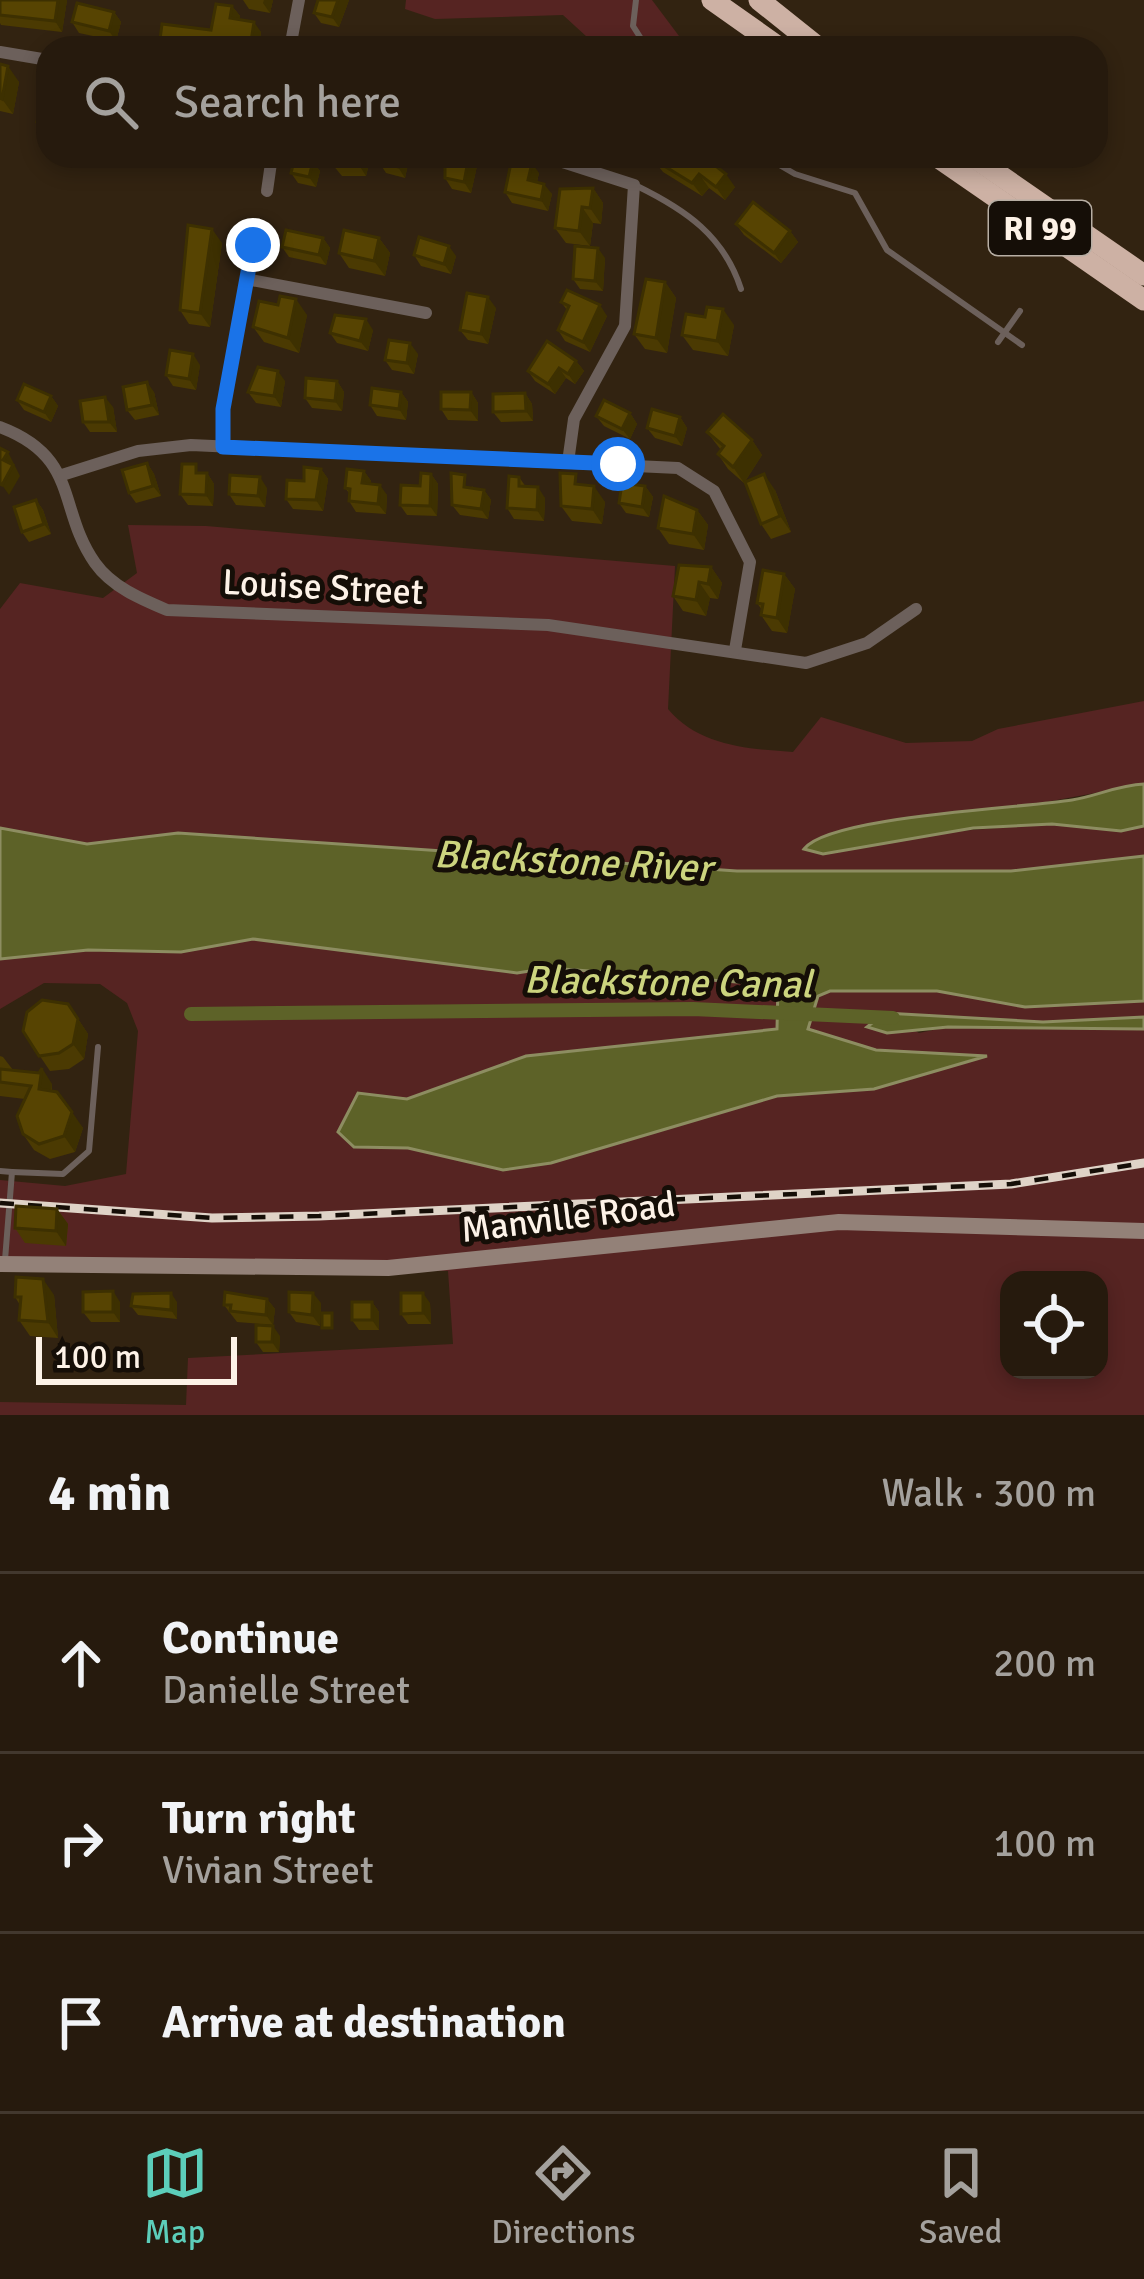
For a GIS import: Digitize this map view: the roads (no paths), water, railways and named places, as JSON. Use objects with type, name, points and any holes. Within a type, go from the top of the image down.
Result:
[{"type":"highway","points":[[712,0],[763,36]]},
{"type":"highway","points":[[759,0],[804,36]]},
{"type":"highway","name":"RI 99","points":[[953,168],[1144,300]]},
{"type":"highway","name":"RI 99","points":[[989,168],[1144,275]]},
{"type":"main road","name":"Manville Road","points":[[2,1264],[388,1268],[839,1222],[1144,1232]]},
{"type":"street","points":[[292,36],[299,0]]},
{"type":"street","points":[[0,52],[36,58]]},
{"type":"street","points":[[267,191],[270,168]]},
{"type":"street","points":[[568,462],[574,419],[625,326],[634,185],[581,168]]},
{"type":"street","points":[[223,447],[223,409],[253,245]]},
{"type":"street","points":[[246,279],[426,313]]},
{"type":"street","name":"Louise Street","points":[[0,427],[32,443],[62,476],[95,562],[131,595],[167,610],[548,625],[806,663],[867,643],[916,609]]},
{"type":"street","points":[[62,476],[164,446],[678,468],[714,490],[750,562],[735,650]]},
{"type":"lane","points":[[636,0],[633,26],[639,36]]},
{"type":"lane","points":[[785,168],[855,193],[887,250],[1022,344]]},
{"type":"lane","points":[[634,185],[673,203],[715,237],[730,254],[741,289]]},
{"type":"lane","points":[[998,342],[1020,311]]},
{"type":"lane","points":[[0,1171],[62,1174],[89,1151],[98,1047]]},
{"type":"lane","points":[[2,1264],[12,1172]]},
{"type":"water","points":[[1144,784],[1144,826],[1121,831],[1052,824],[973,828],[823,854],[804,849],[820,838],[887,821],[1072,800]]},
{"type":"water","name":"Blackstone River","points":[[0,828],[87,844],[178,833],[737,871],[1011,871],[1144,856],[1144,1001],[1025,1007],[937,991],[830,991],[818,996],[808,1029],[876,1050],[987,1056],[874,1089],[777,1096],[551,1163],[503,1170],[408,1148],[354,1147],[338,1132],[358,1093],[407,1099],[526,1056],[777,1029],[778,985],[549,968],[517,973],[253,939],[181,952],[88,950],[0,959]]},
{"type":"water","points":[[885,1013],[1043,1022],[1144,1017],[1144,1029],[948,1027],[887,1033],[867,1027]]},
{"type":"waterway","name":"Blackstone Canal","points":[[191,1014],[693,1009],[893,1018]]},
{"type":"railway","points":[[0,1203],[212,1218],[319,1216],[1011,1184],[1144,1163]]}]
